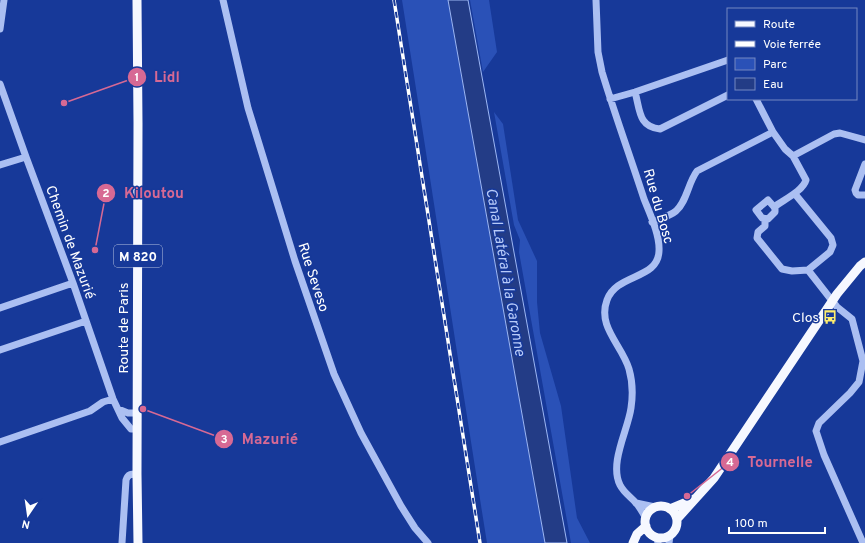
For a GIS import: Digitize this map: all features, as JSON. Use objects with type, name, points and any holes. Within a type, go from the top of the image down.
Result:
[{"type":"main road","name":"Route de Paris","points":[[137,543],[137,512],[132,475],[137,429],[138,0]]},
{"type":"main road","points":[[677,519],[687,510],[695,498],[714,478],[833,301],[860,266],[865,262]]},
{"type":"main road","points":[[670,509],[695,498]]},
{"type":"main road","points":[[660,506],[674,511],[677,519],[676,529],[670,540],[656,539],[633,543],[637,534],[646,522],[651,510],[660,506]]},
{"type":"main road","points":[[646,522],[656,539]]},
{"type":"street","points":[[0,29],[4,0]]},
{"type":"street","name":"Rue Seveso","points":[[223,0],[248,108],[295,261],[334,374],[361,433],[400,506],[415,528],[428,543]]},
{"type":"street","name":"Rue du Bosc","points":[[596,0],[598,52],[610,99],[652,222],[659,250],[659,258],[652,268],[618,284],[607,299],[605,310],[606,323],[629,368],[633,389],[631,410],[618,458],[617,476],[620,485],[628,496],[636,503],[646,522]]},
{"type":"street","points":[[610,99],[727,60]]},
{"type":"street","name":"Chemin de Mazurié","points":[[0,84],[73,283],[113,399],[122,418],[129,427],[132,430],[137,429]]},
{"type":"street","points":[[635,92],[642,121],[652,128],[660,129],[727,96]]},
{"type":"street","points":[[757,100],[773,132],[785,149],[793,156],[806,180],[805,185],[795,194],[791,195],[774,207]]},
{"type":"street","points":[[652,222],[675,212],[681,205],[692,178],[697,171],[773,132]]},
{"type":"street","points":[[793,156],[834,134],[840,133],[865,140]]},
{"type":"street","points":[[0,165],[26,157]]},
{"type":"street","points":[[864,170],[856,193],[860,196],[865,195]]},
{"type":"street","points":[[765,219],[765,226],[758,232],[757,238],[782,269],[792,271],[808,270],[830,252],[833,245],[831,238],[795,194]]},
{"type":"street","points":[[768,200],[776,212],[768,219],[765,219],[762,218],[756,210],[768,200]]},
{"type":"street","points":[[808,270],[833,301],[852,319],[863,361],[859,382],[850,393],[819,423],[816,431],[824,455],[863,543]]},
{"type":"street","points":[[0,308],[73,283]]},
{"type":"street","points":[[0,350],[86,321]]},
{"type":"street","points":[[0,442],[90,411],[103,402],[113,399]]},
{"type":"street","points":[[118,409],[128,413],[137,413]]},
{"type":"street","points":[[122,543],[126,480],[132,475]]},
{"type":"street","points":[[636,503],[655,508]]},
{"type":"green space","points":[[402,0],[448,0],[545,543],[487,543]]},
{"type":"green space","points":[[470,0],[489,0],[497,52],[483,72]]},
{"type":"green space","points":[[494,112],[503,124],[518,220],[537,261],[537,302],[540,333],[561,406],[577,518],[590,543],[571,543],[519,252],[520,240],[514,225]]},
{"type":"water","name":"Canal Latéral à la Garonne","points":[[448,0],[468,0],[567,543],[545,543]]},
{"type":"railway","points":[[394,0],[480,543]]},
{"type":"place","name":"Lidl","points":[[64,103]]},
{"type":"place","name":"Kiloutou","points":[[95,250]]},
{"type":"place","name":"Clos","points":[[830,317]]},
{"type":"place","name":"Mazurié","points":[[143,409]]},
{"type":"place","name":"Tournelle","points":[[687,496]]}]
